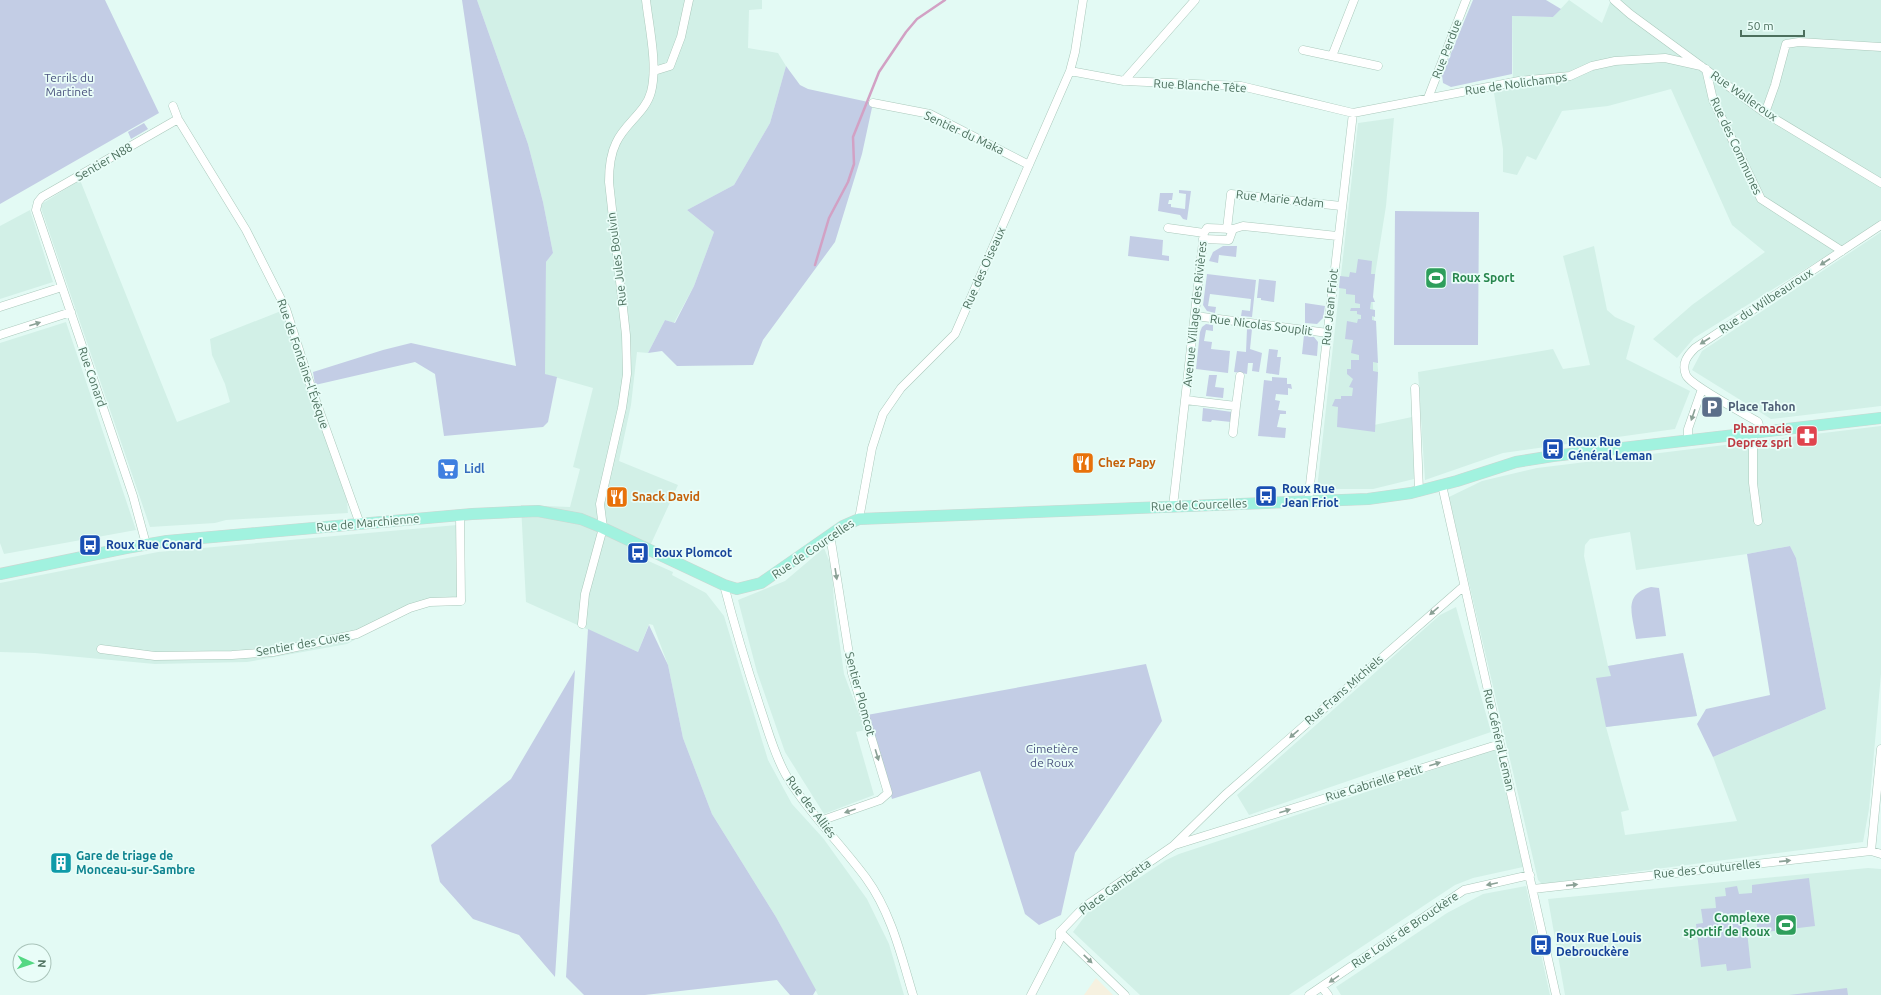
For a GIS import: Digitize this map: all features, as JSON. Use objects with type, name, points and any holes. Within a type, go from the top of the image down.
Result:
[{"type":"main road","name":"Rue de Courcelles","points":[[724,585],[737,588],[761,583],[843,526],[859,519],[1368,499],[1419,491],[1516,462],[1556,455],[1881,418]]},
{"type":"main road","name":"Rue de Marchienne","points":[[0,573],[146,544],[460,515],[538,511],[581,519],[724,585]]},
{"type":"street","name":"Rue Jules Boulvin","points":[[603,528],[600,504],[622,408],[627,374],[626,335],[608,182],[610,163],[616,142],[640,112],[651,93],[654,71],[646,0]]},
{"type":"street","points":[[654,71],[670,66],[681,37],[690,0]]},
{"type":"street","name":"Rue des Oiseaux","points":[[859,519],[872,448],[884,414],[901,388],[955,334],[1070,71],[1075,52],[1083,0]]},
{"type":"street","points":[[1124,81],[1195,0]]},
{"type":"street","points":[[1332,56],[1354,0]]},
{"type":"street","name":"Rue Perdue","points":[[1428,98],[1466,0]]},
{"type":"street","name":"Rue Walleroux","points":[[1614,0],[1630,14],[1765,113],[1881,183]]},
{"type":"street","points":[[1765,113],[1775,86],[1786,44],[1799,42],[1881,47]]},
{"type":"street","points":[[1303,50],[1378,66]]},
{"type":"street","name":"Rue de Nolichamps","points":[[1353,113],[1519,81],[1570,76],[1592,66],[1615,61],[1665,58],[1704,68]]},
{"type":"street","name":"Rue des Communes","points":[[1704,68],[1713,100],[1760,198],[1842,251]]},
{"type":"street","name":"Rue Blanche Tête","points":[[1070,71],[1124,81],[1242,86],[1353,113]]},
{"type":"street","name":"Sentier du Maka","points":[[873,103],[930,114],[1029,165]]},
{"type":"street","name":"Rue de Fontaine-l'Évêque","points":[[173,106],[178,119],[246,230],[286,309],[312,390],[360,524]]},
{"type":"street","name":"Rue Jean Friot","points":[[1308,502],[1328,334],[1341,206],[1353,113]]},
{"type":"street","name":"Sentier N88","points":[[36,210],[38,202],[42,197],[178,119]]},
{"type":"street","name":"Rue Marie Adam","points":[[1230,229],[1231,194],[1341,206]]},
{"type":"street","name":"Rue Conard","points":[[36,210],[133,496],[146,544]]},
{"type":"street","name":"Rue du Wilbeauroux","points":[[1702,388],[1686,376],[1684,367],[1687,357],[1695,348],[1881,225]]},
{"type":"street","points":[[1205,233],[1243,226],[1338,236]]},
{"type":"street","points":[[1168,228],[1205,233],[1229,240],[1230,229]]},
{"type":"street","name":"Avenue Village des Rivières","points":[[1173,506],[1205,233]]},
{"type":"street","points":[[0,307],[62,288]]},
{"type":"street","points":[[0,335],[71,312]]},
{"type":"street","name":"Rue Nicolas Souplit","points":[[1195,316],[1328,334]]},
{"type":"street","points":[[1233,433],[1240,376]]},
{"type":"street","points":[[1415,388],[1419,491]]},
{"type":"street","points":[[1688,441],[1688,429],[1702,388],[1758,422],[1753,483],[1758,521]]},
{"type":"street","name":"Avenue Village des Rivières","points":[[1185,400],[1236,406]]},
{"type":"street","name":"Rue Général Leman","points":[[1442,485],[1556,995]]},
{"type":"street","name":"Sentier des Cuves","points":[[101,649],[155,656],[232,655],[273,652],[357,634],[417,606],[430,602],[461,600],[460,515]]},
{"type":"street","points":[[582,624],[585,594],[603,528]]},
{"type":"street","name":"Sentier Plomcot","points":[[820,821],[880,800],[888,793],[852,673],[830,535]]},
{"type":"street","name":"Rue des Alliés","points":[[724,585],[750,677],[778,758],[795,788],[866,878],[887,915],[899,946],[913,995]]},
{"type":"street","name":"Rue Frans Michiels","points":[[1225,795],[1464,586]]},
{"type":"street","name":"Rue Gabrielle Petit","points":[[1247,823],[1500,744]]},
{"type":"street","points":[[1871,851],[1881,749]]},
{"type":"street","name":"Place Gambetta","points":[[1060,932],[1084,907],[1173,846],[1225,795]]},
{"type":"street","name":"Place Gambetta","points":[[1173,846],[1247,823]]},
{"type":"street","name":"Rue des Couturelles","points":[[1533,889],[1871,851],[1881,854]]},
{"type":"street","name":"Rue Louis de Brouckère","points":[[1309,995],[1464,890],[1530,875]]},
{"type":"street","points":[[1031,995],[1060,939],[1060,932]]},
{"type":"street","points":[[1060,932],[1125,995]]},
{"type":"street","points":[[1322,987],[1328,995]]},
{"type":"shaded area","points":[[477,0],[762,0],[762,9],[749,10],[748,48],[778,53],[786,66],[770,123],[734,185],[687,210],[714,232],[694,286],[674,323],[665,320],[648,353],[637,352],[631,405],[619,461],[678,485],[644,559],[673,572],[672,575],[706,593],[724,616],[768,760],[792,804],[823,838],[867,899],[889,944],[904,995],[818,995],[776,917],[712,814],[683,738],[668,665],[653,625],[649,624],[638,652],[526,602],[521,505],[570,507],[580,469],[573,467],[593,388],[544,374],[546,262],[553,253],[543,202],[528,144]]},
{"type":"shaded area","points":[[1569,0],[1602,23],[1611,0],[1881,0],[1881,222],[1694,338],[1677,358],[1653,339],[1692,305],[1765,252],[1732,225],[1671,89],[1608,106],[1562,111],[1536,160],[1527,156],[1517,175],[1503,172],[1503,149],[1494,93],[1513,88],[1512,16],[1553,17]]},
{"type":"shaded area","points":[[1394,118],[1386,206],[1372,294],[1378,370],[1374,425],[1412,417],[1414,479],[1373,489],[1317,489],[1358,123]]},
{"type":"shaded area","points":[[80,180],[177,422],[230,402],[225,384],[212,355],[210,339],[281,311],[347,501],[348,513],[226,520],[215,523],[150,527],[40,205]]},
{"type":"shaded area","points":[[30,210],[53,282],[0,299],[0,226]]},
{"type":"shaded area","points":[[1881,232],[1881,406],[1771,419],[1692,370],[1702,351]]},
{"type":"shaded area","points":[[1594,246],[1607,310],[1615,317],[1635,326],[1626,359],[1690,391],[1675,429],[1503,453],[1425,480],[1418,372],[1553,349],[1563,369],[1590,365],[1563,256]]},
{"type":"shaded area","points":[[66,322],[136,530],[4,554],[0,543],[0,343]]},
{"type":"shaded area","points":[[1881,426],[1881,674],[1869,809],[1863,842],[1542,884],[1538,880],[1449,497],[1482,481],[1537,468]],"holes":[[[1630,532],[1636,570],[1747,554],[1790,546],[1796,558],[1826,709],[1713,757],[1737,821],[1625,835],[1621,812],[1629,810],[1606,727],[1697,716],[1683,653],[1608,666],[1584,556],[1585,545],[1590,539]]]},
{"type":"shaded area","points":[[457,525],[462,596],[399,615],[347,644],[247,662],[155,664],[35,653],[0,652],[0,583],[158,552]]},
{"type":"shaded area","points":[[824,548],[832,568],[834,603],[844,674],[865,730],[856,732],[874,795],[824,814],[785,752],[757,672],[738,600],[785,581]]},
{"type":"shaded area","points":[[1456,607],[1491,732],[1249,815],[1237,795],[1440,615]]},
{"type":"shaded area","points":[[1496,749],[1523,867],[1473,878],[1455,885],[1289,995],[1140,995],[1073,932],[1088,912],[1166,860],[1179,854]]},
{"type":"shaded area","points":[[1868,868],[1881,869],[1881,995],[1565,995],[1548,899]]},
{"type":"shaded area","points":[[1526,886],[1550,995],[1341,995],[1336,987],[1447,913],[1483,894]]},
{"type":"shaded area","points":[[1096,978],[1113,995],[1084,995]]},
{"type":"green space","name":"Terrils du Martinet","points":[[0,0],[105,0],[159,113],[0,204]]},
{"type":"green space","points":[[462,0],[477,0],[528,144],[543,202],[553,253],[546,262],[545,374],[557,377],[548,422],[543,427],[444,436],[435,374],[415,362],[315,385],[313,372],[383,350],[411,343],[516,366]]},
{"type":"green space","points":[[1473,0],[1546,0],[1561,9],[1553,17],[1512,16],[1512,74],[1451,87],[1443,83],[1442,75]]},
{"type":"green space","points":[[786,66],[800,85],[808,89],[873,103],[862,154],[835,242],[763,340],[753,365],[677,366],[662,351],[648,353],[665,320],[675,323],[694,286],[714,232],[687,210],[734,185],[770,123]]},
{"type":"green space","points":[[144,123],[148,129],[131,139],[128,132]]},
{"type":"green space","points":[[1179,190],[1191,191],[1187,220],[1183,219],[1180,215],[1158,211],[1160,193],[1173,193],[1172,200],[1169,200],[1168,204],[1171,204],[1171,207],[1185,209],[1186,194],[1179,193]]},
{"type":"green space","name":"Roux Sport","points":[[1395,211],[1479,212],[1478,345],[1394,345]]},
{"type":"green space","points":[[1130,236],[1163,240],[1162,255],[1169,256],[1169,261],[1128,256]]},
{"type":"green space","points":[[1223,246],[1237,246],[1236,257],[1219,255],[1218,263],[1209,261],[1213,252]]},
{"type":"green space","points":[[1358,259],[1372,261],[1371,274],[1375,274],[1373,297],[1375,302],[1371,302],[1370,309],[1375,310],[1375,317],[1372,316],[1372,320],[1376,321],[1378,363],[1373,362],[1373,371],[1378,372],[1375,432],[1337,427],[1338,407],[1332,406],[1335,399],[1341,399],[1341,396],[1352,396],[1353,388],[1349,387],[1353,379],[1347,374],[1347,369],[1351,369],[1351,360],[1359,360],[1359,355],[1351,353],[1353,340],[1345,339],[1347,321],[1357,323],[1358,319],[1361,319],[1361,315],[1357,314],[1357,311],[1350,311],[1351,308],[1360,308],[1360,304],[1355,303],[1355,295],[1346,294],[1346,289],[1339,288],[1340,276],[1349,277],[1350,272],[1356,273]]},
{"type":"green space","points":[[1207,274],[1256,280],[1252,317],[1241,316],[1242,310],[1250,311],[1251,299],[1210,294],[1208,306],[1216,307],[1215,313],[1207,311],[1203,305]]},
{"type":"green space","points":[[1259,279],[1276,281],[1274,302],[1257,298]]},
{"type":"green space","points":[[1305,303],[1325,306],[1323,318],[1317,324],[1305,323]]},
{"type":"green space","points":[[1206,324],[1213,325],[1213,331],[1206,330],[1204,341],[1212,342],[1211,349],[1230,351],[1228,373],[1196,369],[1200,332],[1202,327]]},
{"type":"green space","points":[[1247,329],[1252,329],[1250,349],[1262,353],[1259,372],[1252,371],[1253,363],[1248,363],[1247,374],[1234,372],[1237,351],[1246,352]]},
{"type":"green space","points":[[1304,335],[1314,337],[1318,342],[1317,356],[1302,354]]},
{"type":"green space","points":[[1269,349],[1278,350],[1277,357],[1281,357],[1279,375],[1266,373]]},
{"type":"green space","points":[[1209,375],[1217,375],[1215,387],[1224,388],[1223,398],[1206,396]]},
{"type":"green space","points":[[1272,377],[1287,378],[1287,384],[1291,384],[1292,389],[1288,388],[1288,395],[1276,394],[1275,400],[1280,401],[1278,410],[1286,411],[1286,414],[1280,414],[1277,427],[1286,428],[1285,438],[1258,436],[1264,380],[1272,381]]},
{"type":"green space","points":[[1203,408],[1232,412],[1231,422],[1212,420],[1211,422],[1202,421]]},
{"type":"green space","points":[[1790,546],[1796,558],[1826,709],[1713,757],[1697,724],[1706,709],[1770,695],[1747,554]]},
{"type":"green space","points":[[1651,587],[1659,588],[1666,636],[1636,639],[1632,614],[1633,600],[1642,590]]},
{"type":"green space","points":[[649,625],[668,665],[683,738],[712,814],[776,917],[816,990],[813,995],[790,995],[777,980],[645,995],[584,995],[566,977],[588,629],[638,652]]},
{"type":"green space","points":[[1683,653],[1697,716],[1606,727],[1596,678],[1611,676],[1608,666]]},
{"type":"green space","name":"Cimetière de Roux","points":[[1146,664],[1162,721],[1075,853],[1061,915],[1039,925],[1025,914],[980,771],[892,799],[867,715]]},
{"type":"green space","points":[[575,670],[555,977],[519,935],[473,919],[440,882],[431,845],[511,779]]},
{"type":"green space","name":"Complexe sportif de Roux","points":[[1809,878],[1815,926],[1758,933],[1755,912],[1745,913],[1751,968],[1727,971],[1726,964],[1701,967],[1696,924],[1703,923],[1701,909],[1716,908],[1715,897],[1726,896],[1725,888],[1737,886],[1739,894],[1752,893],[1752,885]]},
{"type":"green space","points":[[1847,988],[1848,995],[1789,995]]},
{"type":"waterway","points":[[815,265],[829,218],[848,182],[854,164],[853,137],[879,72],[906,32],[917,19],[945,0]]},
{"type":"place","name":"Roux Sport","points":[[1436,278]]},
{"type":"place","name":"Place Tahon","points":[[1712,407]]},
{"type":"place","name":"Pharmacie Deprez sprl","points":[[1807,436]]},
{"type":"place","name":"Roux Rue Général Leman","points":[[1553,449]]},
{"type":"place","name":"Chez Papy","points":[[1083,463]]},
{"type":"place","name":"Lidl","points":[[448,469]]},
{"type":"place","name":"Roux Rue Jean Friot","points":[[1266,496]]},
{"type":"place","name":"Snack David","points":[[617,497]]},
{"type":"place","name":"Roux Rue Conard","points":[[90,545]]},
{"type":"place","name":"Roux Plomcot","points":[[638,553]]},
{"type":"place","name":"Gare de triage de Monceau-sur-Sambre","points":[[61,863]]},
{"type":"place","name":"Complexe sportif de Roux","points":[[1786,925]]},
{"type":"place","name":"Roux Rue Louis Debrouckère","points":[[1541,945]]}]
